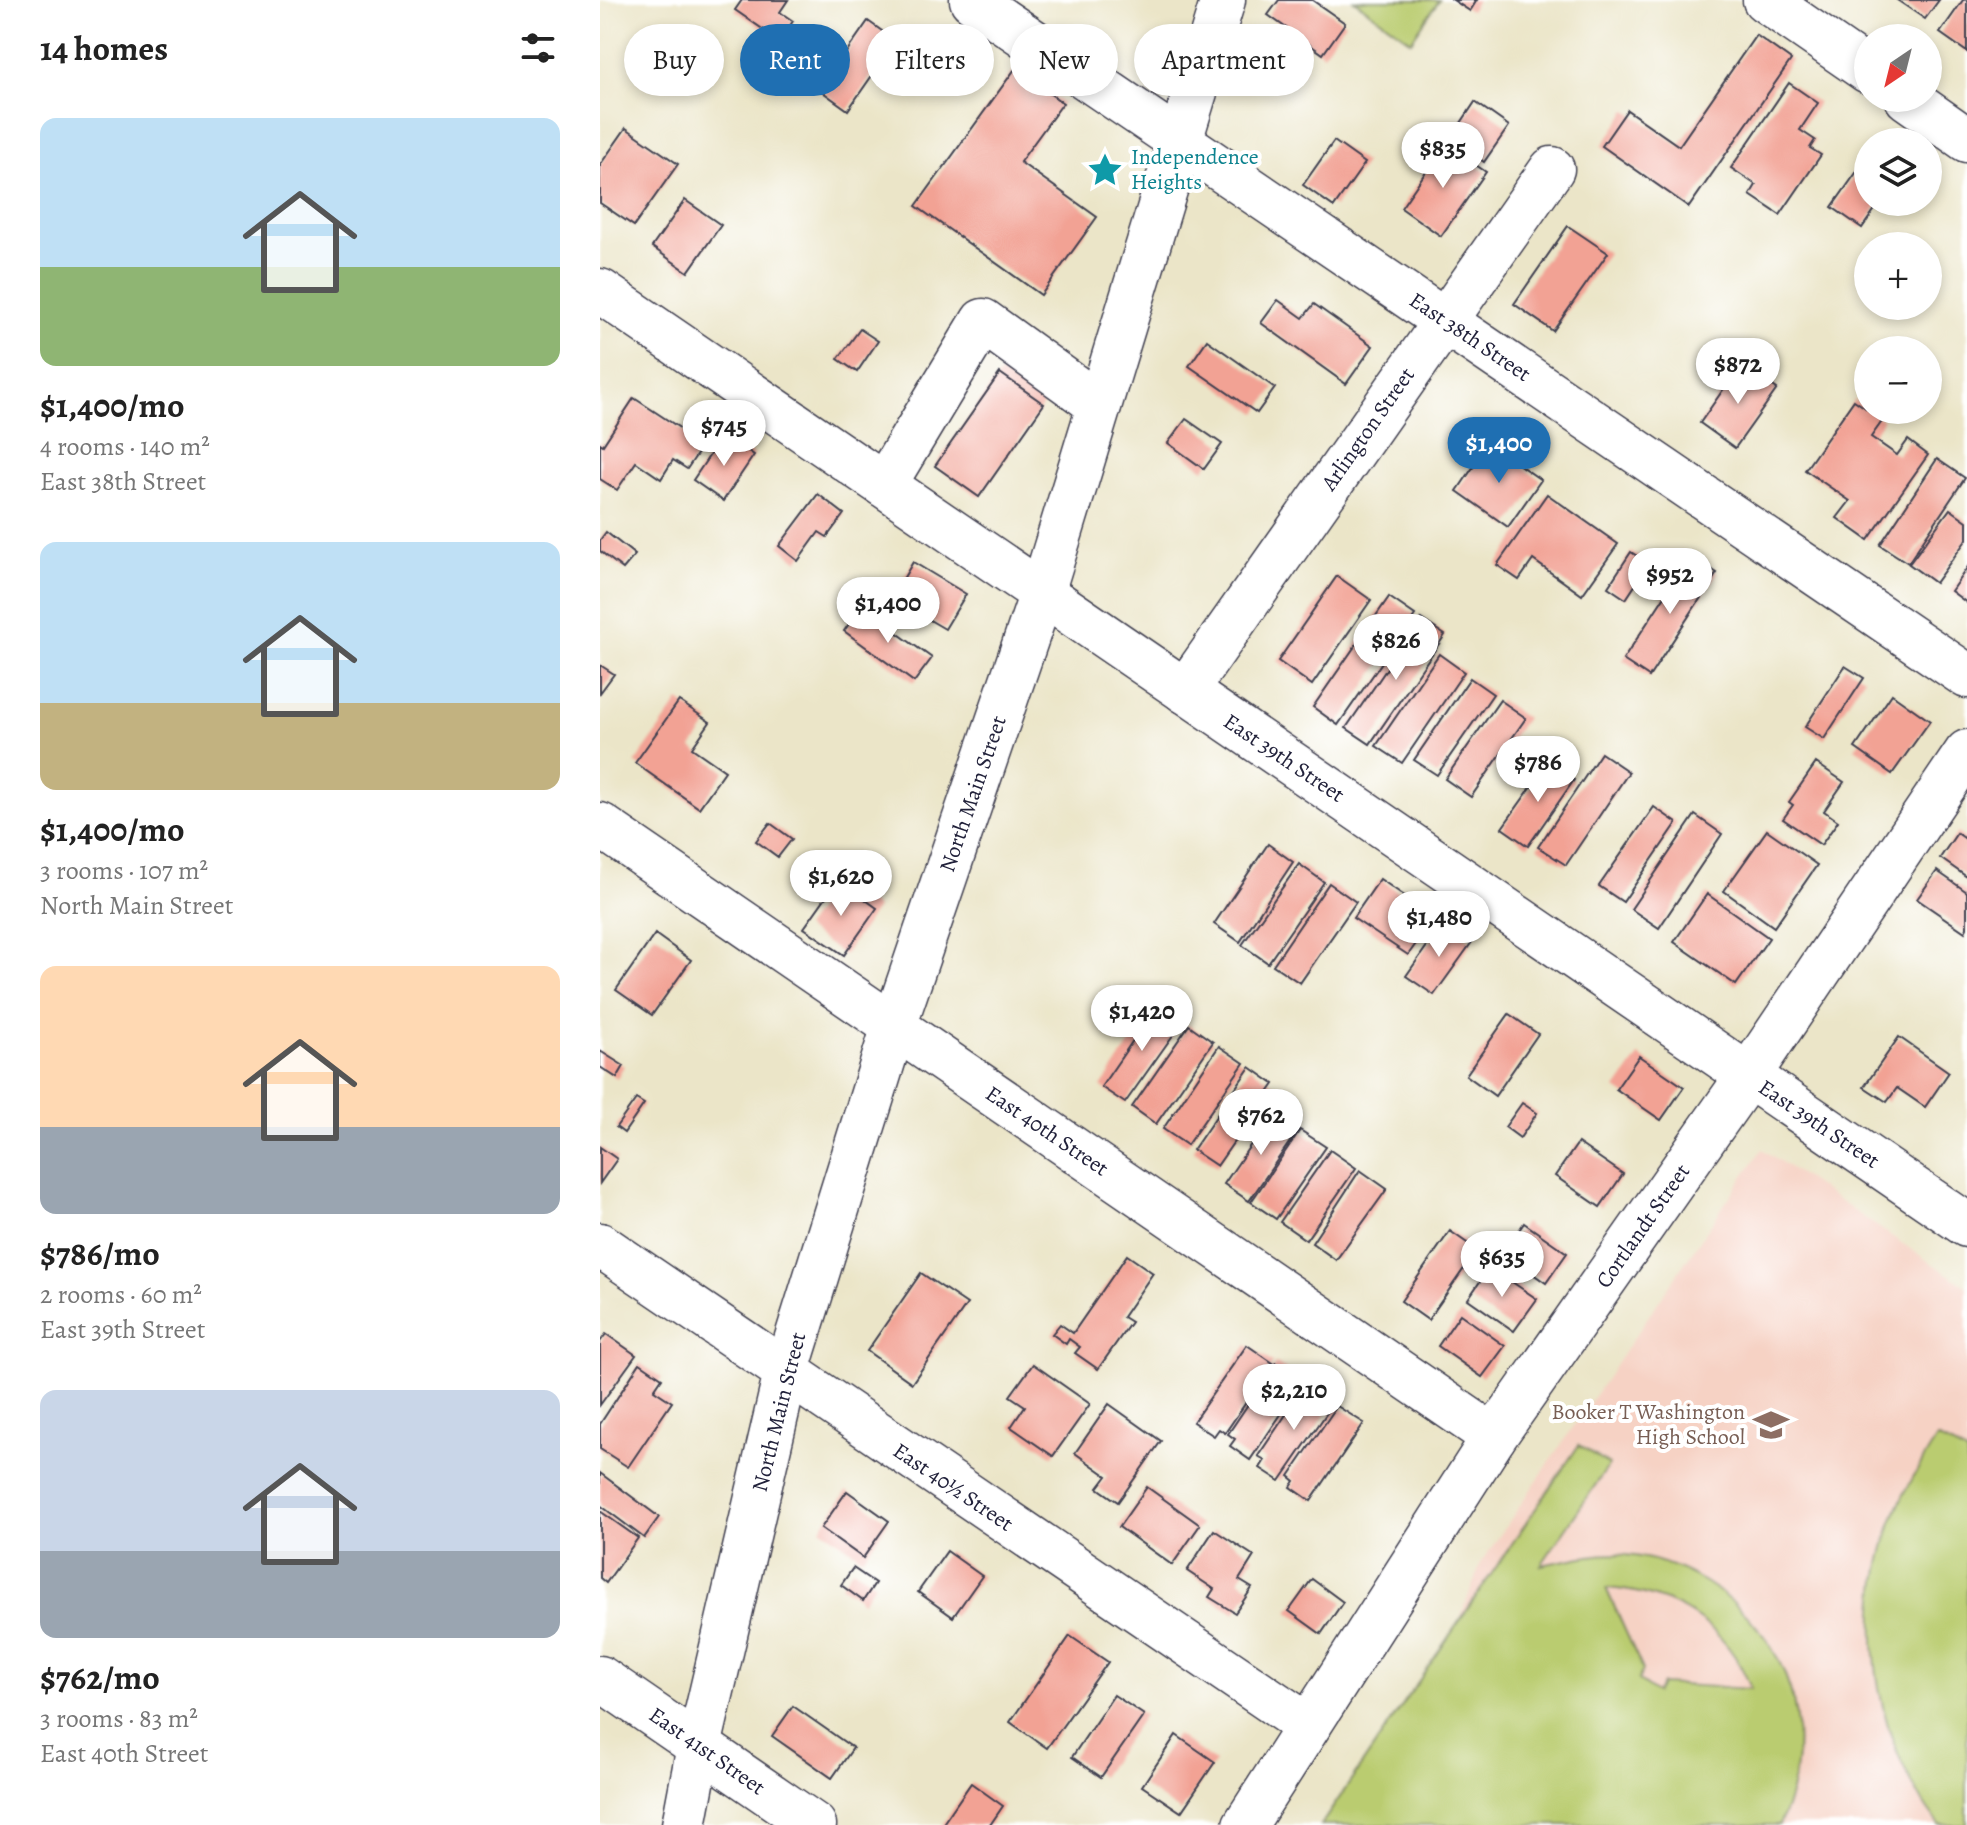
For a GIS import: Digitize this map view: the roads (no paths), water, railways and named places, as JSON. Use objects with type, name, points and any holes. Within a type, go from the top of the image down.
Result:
[{"type":"street","name":"East 38th Street","points":[[972,0],[1967,676]]},
{"type":"street","name":"North Main Street","points":[[684,1825],[699,1746],[786,1373],[894,1026],[1042,593],[1223,0]]},
{"type":"street","points":[[1765,0],[1854,61]]},
{"type":"street","points":[[1927,112],[1967,140]]},
{"type":"street","name":"Arlington Street","points":[[1185,691],[1552,169]]},
{"type":"street","name":"East 39th Street","points":[[600,291],[1967,1225]]},
{"type":"street","points":[[884,485],[983,321],[1099,405]]},
{"type":"street","name":"Cortlandt Street","points":[[1245,1825],[1494,1437],[1748,1076],[1967,752]]},
{"type":"street","name":"East 40th Street","points":[[600,825],[1494,1437]]},
{"type":"street","name":"East 40½ Street","points":[[600,1245],[1308,1726]]},
{"type":"street","name":"East 41st Street","points":[[600,1678],[814,1825]]},
{"type":"place","name":"Independence Heights","points":[[1105,170]]},
{"type":"place","name":"Booker T Washington High School","points":[[1771,1425]]}]
